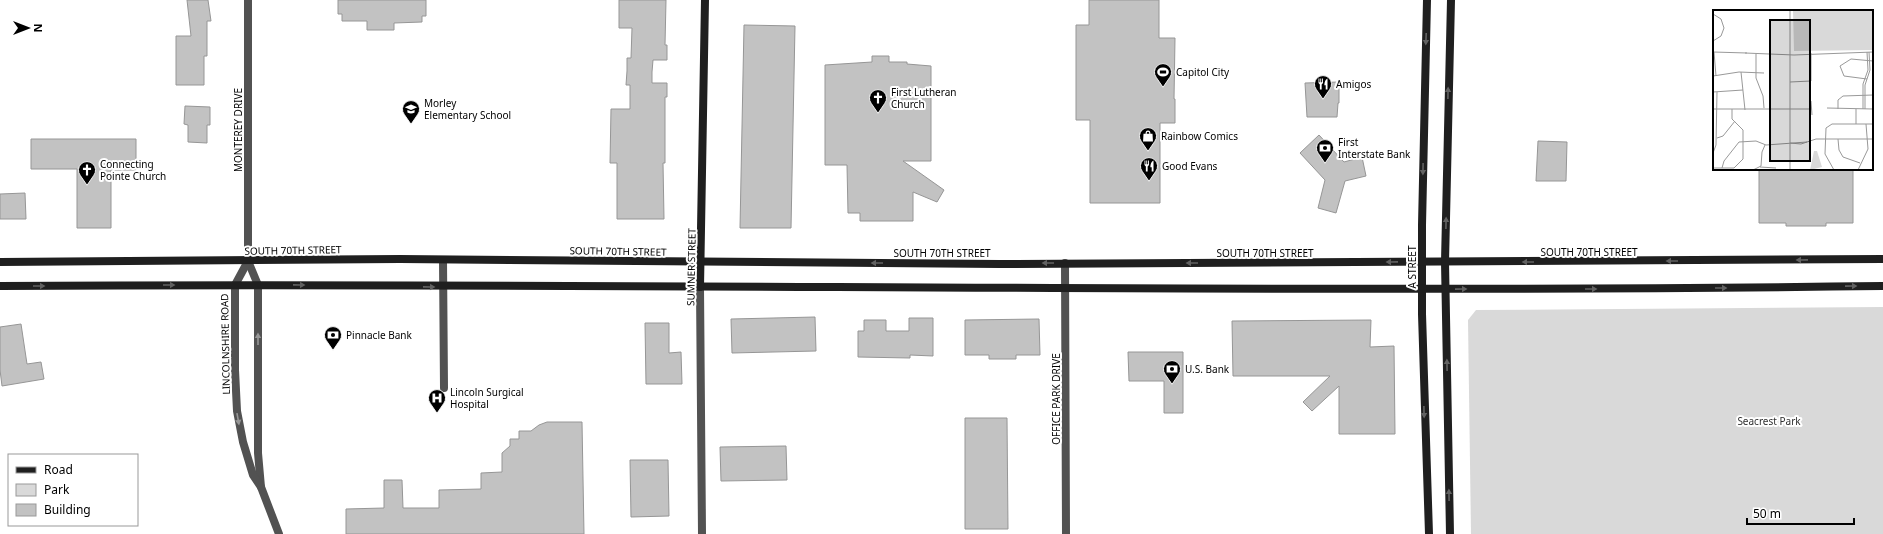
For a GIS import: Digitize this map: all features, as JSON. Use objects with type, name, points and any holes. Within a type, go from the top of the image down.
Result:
[{"type":"main road","name":"SUMNER STREET","points":[[700,287],[706,0]]},
{"type":"main road","name":"A STREET","points":[[1427,0],[1422,289],[1425,452],[1429,534]]},
{"type":"main road","points":[[1450,0],[1446,262],[1450,534]]},
{"type":"main road","name":"SOUTH 70TH STREET","points":[[0,262],[444,260],[1065,263],[1883,259]]},
{"type":"main road","points":[[0,286],[258,285],[443,287],[1422,289],[1883,286]]},
{"type":"street","name":"MONTEREY DRIVE","points":[[248,0],[248,261]]},
{"type":"street","points":[[444,260],[444,388]]},
{"type":"street","name":"LINCOLNSHIRE ROAD","points":[[248,261],[258,285],[258,453],[261,487]]},
{"type":"street","name":"LINCOLNSHIRE ROAD","points":[[248,261],[234,285],[237,411],[243,442],[253,475],[261,487],[279,534]]},
{"type":"street","name":"OFFICE PARK DRIVE","points":[[1065,263],[1066,534]]},
{"type":"street","name":"SUMNER STREET","points":[[700,287],[702,534]]},
{"type":"green space","name":"Seacrest Park","points":[[1883,307],[1883,534],[1471,534],[1468,320],[1476,310]]},
{"type":"building","points":[[187,0],[208,0],[211,21],[207,21],[207,56],[204,56],[204,85],[176,85],[176,36],[191,36]]},
{"type":"building","points":[[338,0],[426,0],[426,16],[422,16],[422,22],[394,23],[394,30],[367,30],[367,21],[342,21],[342,14],[338,14]]},
{"type":"building","points":[[619,0],[666,0],[665,45],[667,45],[667,60],[653,60],[652,72],[652,83],[667,83],[667,97],[665,97],[665,163],[663,163],[664,219],[617,219],[617,163],[610,163],[611,109],[630,109],[630,85],[626,85],[627,58],[631,58],[632,28],[619,28]]},
{"type":"building","points":[[1089,0],[1159,0],[1159,38],[1175,38],[1175,123],[1160,123],[1160,203],[1090,203],[1090,120],[1076,120],[1076,25],[1089,25]]},
{"type":"building","points":[[744,25],[795,26],[791,228],[740,228]]},
{"type":"building","name":"First Lutheran Church","points":[[872,56],[889,56],[889,62],[907,62],[907,64],[931,66],[931,161],[903,161],[944,190],[937,202],[913,192],[913,221],[860,221],[860,213],[848,213],[847,165],[825,165],[825,65],[872,62]]},
{"type":"building","points":[[1339,82],[1337,117],[1307,117],[1305,83]]},
{"type":"building","points":[[185,106],[210,107],[210,125],[207,125],[207,143],[188,142],[188,125],[184,124]]},
{"type":"building","points":[[1319,135],[1344,162],[1362,157],[1366,176],[1345,181],[1336,213],[1318,208],[1325,180],[1300,153]]},
{"type":"building","points":[[31,139],[136,139],[136,170],[111,170],[111,228],[77,228],[77,169],[31,169]]},
{"type":"building","points":[[1538,141],[1567,142],[1566,181],[1536,181]]},
{"type":"building","points":[[1759,170],[1853,170],[1853,223],[1826,223],[1826,226],[1786,226],[1786,223],[1759,223]]},
{"type":"building","points":[[25,193],[26,219],[0,219],[0,194]]},
{"type":"building","points":[[815,317],[816,351],[732,353],[731,319]]},
{"type":"building","points":[[909,318],[933,318],[933,356],[910,355],[910,358],[858,357],[858,331],[864,331],[864,320],[886,320],[886,331],[909,331]]},
{"type":"building","points":[[1039,319],[1040,355],[1016,355],[1016,359],[989,359],[989,355],[965,355],[965,320]]},
{"type":"building","points":[[1371,320],[1370,347],[1394,346],[1395,434],[1339,434],[1339,386],[1312,411],[1303,402],[1330,376],[1233,376],[1232,321]]},
{"type":"building","points":[[645,323],[669,323],[669,353],[681,352],[682,384],[646,384]]},
{"type":"building","points":[[21,324],[27,364],[41,362],[44,379],[2,386],[0,370],[0,327]]},
{"type":"building","name":"U.S. Bank","points":[[1128,352],[1183,352],[1183,413],[1164,413],[1164,381],[1129,381]]},
{"type":"building","points":[[965,418],[1007,418],[1008,529],[965,529]]},
{"type":"building","name":"Lincoln Surgical Hospital","points":[[547,422],[582,422],[584,534],[346,534],[346,509],[384,508],[384,480],[402,480],[403,508],[439,508],[439,490],[481,489],[481,473],[502,472],[502,453],[510,446],[510,439],[519,439],[519,431],[531,431],[539,425]]},
{"type":"building","points":[[786,446],[787,480],[721,481],[720,447]]},
{"type":"building","points":[[630,460],[668,460],[669,516],[631,517]]},
{"type":"place","name":"Capitol City","points":[[1163,87]]},
{"type":"place","name":"Amigos","points":[[1323,99]]},
{"type":"place","name":"First Lutheran Church","points":[[878,113]]},
{"type":"place","name":"Morley Elementary School","points":[[411,124]]},
{"type":"place","name":"Rainbow Comics","points":[[1148,151]]},
{"type":"place","name":"First Interstate Bank","points":[[1325,163]]},
{"type":"place","name":"Good Evans","points":[[1149,181]]},
{"type":"place","name":"Connecting Pointe Church","points":[[87,185]]},
{"type":"place","name":"Pinnacle Bank","points":[[333,350]]},
{"type":"place","name":"U.S. Bank","points":[[1172,384]]},
{"type":"place","name":"Lincoln Surgical Hospital","points":[[437,413]]}]
